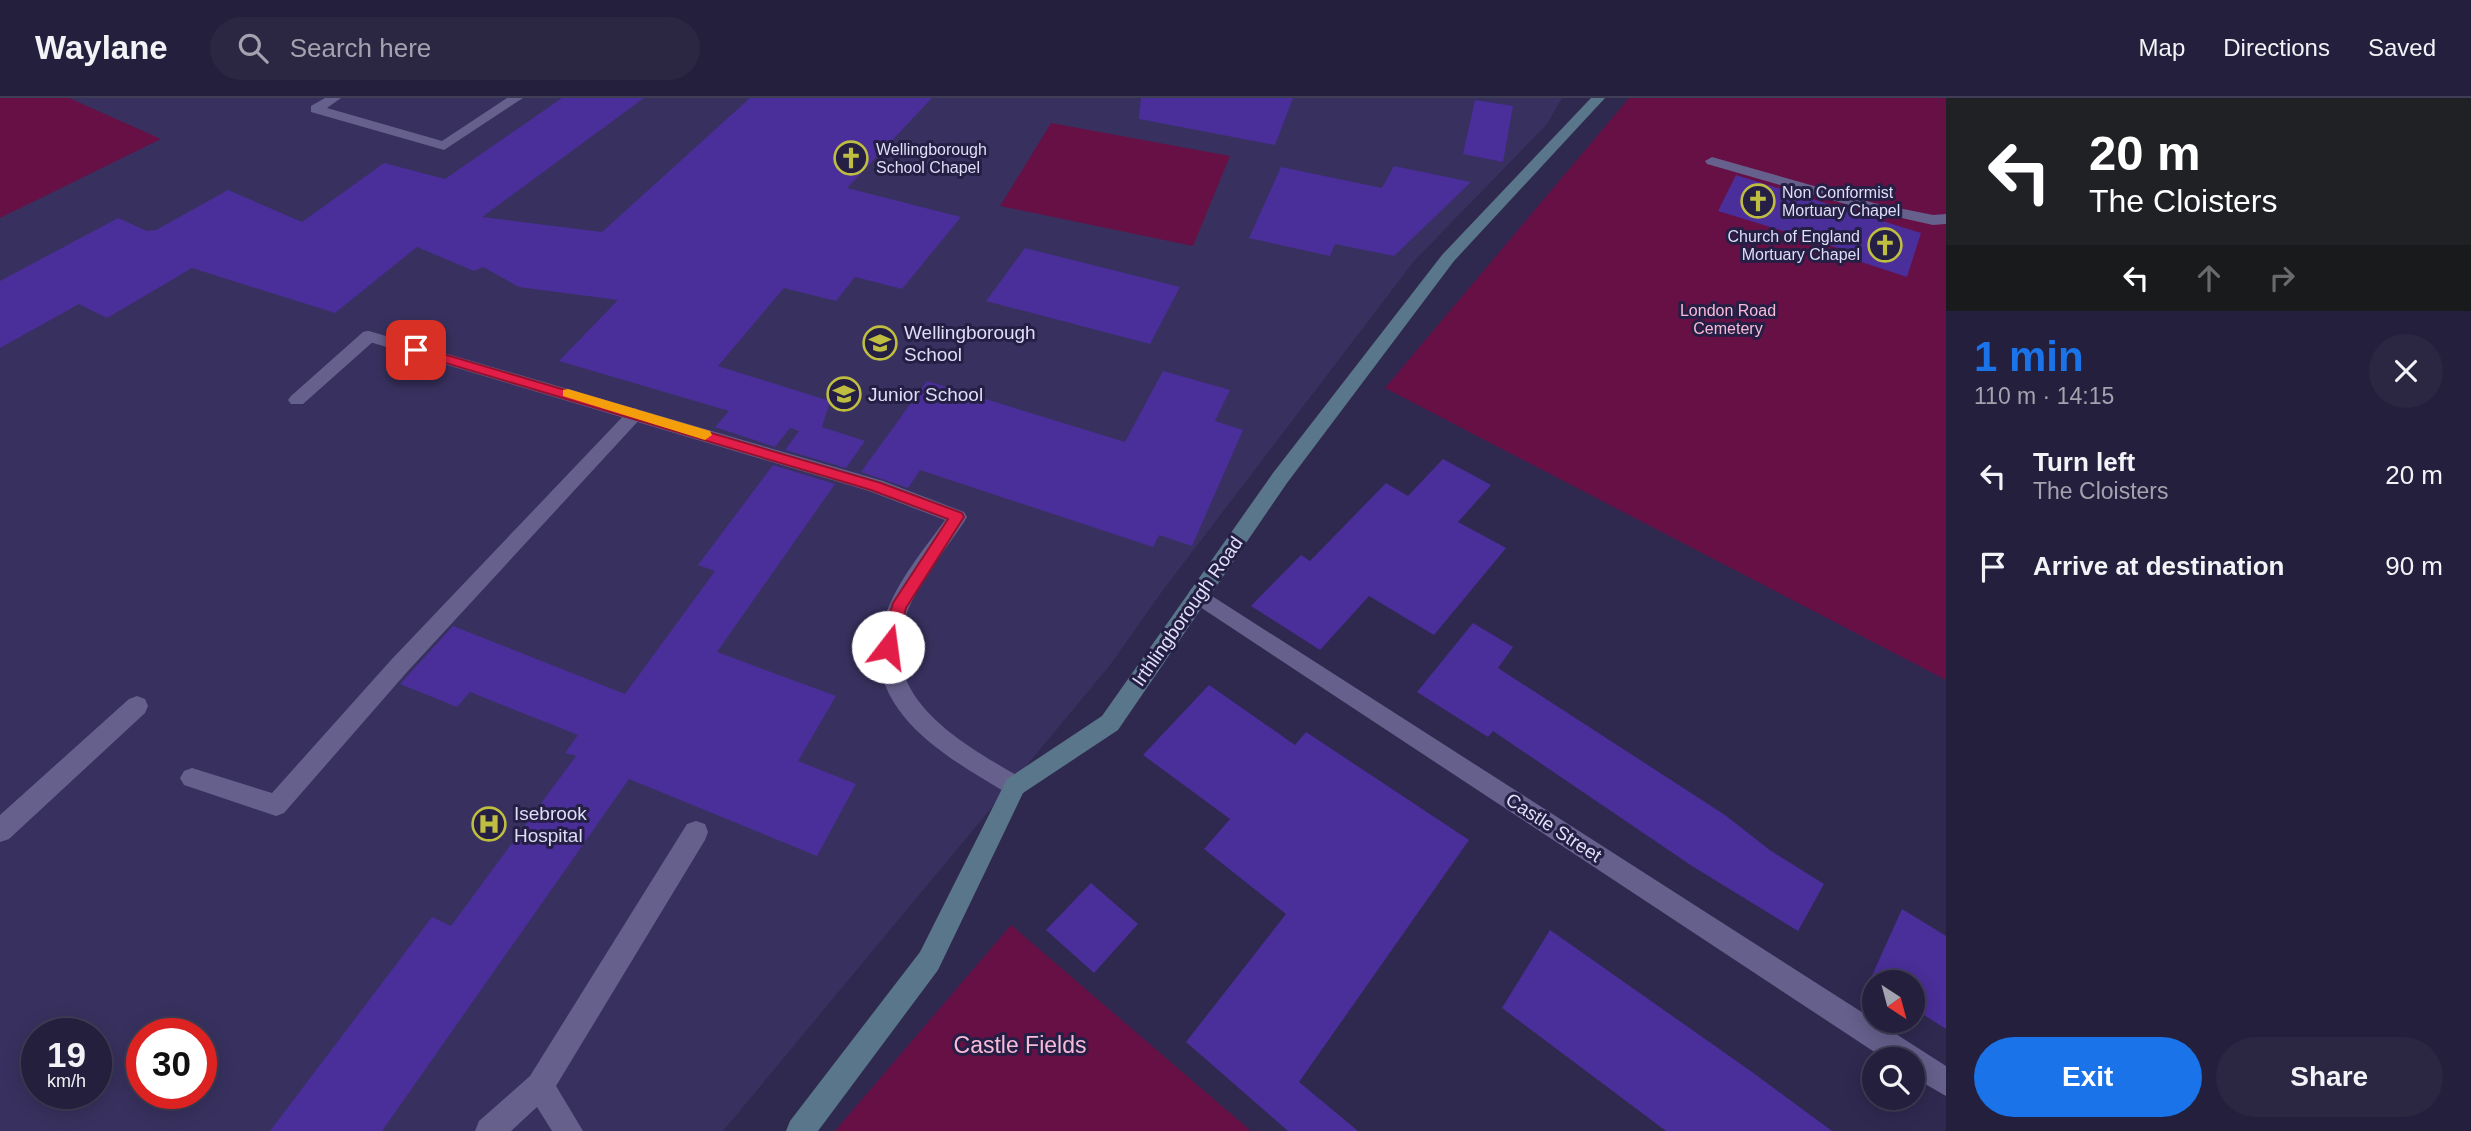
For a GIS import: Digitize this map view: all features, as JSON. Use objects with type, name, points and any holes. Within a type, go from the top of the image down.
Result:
[{"type":"main road","name":"Irthlingborough Road","points":[[1015,786],[1110,723],[1280,478],[1448,258],[1598,98]]},
{"type":"main road","points":[[800,1131],[929,961],[1015,786]]},
{"type":"street","points":[[334,98],[316,109],[444,146],[516,98]]},
{"type":"street","points":[[1712,161],[1871,207],[1933,220],[1946,219]]},
{"type":"street","points":[[297,400],[369,336],[876,486],[957,517],[898,607],[888,647],[894,682],[914,719],[946,745],[1015,786]]},
{"type":"street","points":[[192,778],[276,805],[399,666],[635,414]]},
{"type":"street","name":"Castle Street","points":[[1198,595],[1891,1047]]},
{"type":"street","points":[[0,831],[137,706]]},
{"type":"street","points":[[489,1131],[540,1086],[696,832]]},
{"type":"street","name":"Castle Street","points":[[1925,1069],[1946,1082]]},
{"type":"street","points":[[540,1086],[569,1131]]},
{"type":"shaded area","points":[[0,98],[1562,98],[1547,124],[1414,261],[1163,590],[1110,665],[723,1131],[0,1131]]},
{"type":"green space","points":[[0,98],[69,98],[161,139],[0,218]]},
{"type":"green space","name":"London Road Cemetery","points":[[1629,98],[1946,98],[1946,680],[1385,388]]},
{"type":"green space","points":[[1051,123],[1230,156],[1193,246],[1000,206]]},
{"type":"green space","name":"Castle Fields","points":[[1011,925],[1251,1131],[835,1131]]},
{"type":"building","points":[[562,98],[644,98],[482,217],[602,232],[750,98],[932,98],[847,188],[961,217],[902,289],[855,277],[836,301],[784,288],[718,366],[830,401],[822,427],[865,441],[846,468],[785,450],[799,431],[790,428],[775,447],[715,427],[729,411],[559,361],[618,300],[519,287],[483,267],[474,271],[417,247],[335,313],[192,268],[107,318],[79,304],[0,348],[0,281],[118,218],[147,231],[156,230],[228,190],[302,222],[384,163],[445,179]]},
{"type":"building","points":[[1141,98],[1293,98],[1275,145],[1139,119]]},
{"type":"building","points":[[1475,100],[1513,106],[1503,162],[1463,154]]},
{"type":"building","points":[[1394,166],[1471,182],[1394,256],[1335,244],[1330,256],[1249,238],[1281,167],[1382,188]]},
{"type":"building","points":[[1736,175],[1921,233],[1907,277],[1849,258],[1851,252],[1718,211]]},
{"type":"building","points":[[1025,248],[1180,287],[1150,344],[986,301]]},
{"type":"building","points":[[1163,371],[1230,390],[1215,421],[1243,430],[1192,546],[1159,535],[1153,547],[920,470],[908,488],[861,472],[927,381],[1125,442]]},
{"type":"building","points":[[1443,459],[1491,485],[1458,522],[1506,548],[1434,635],[1369,596],[1320,650],[1251,606],[1301,555],[1310,561],[1386,483],[1408,496]]},
{"type":"building","points":[[773,465],[835,484],[717,652],[836,696],[798,761],[856,784],[817,856],[629,779],[382,1131],[270,1131],[432,917],[451,926],[576,756],[565,753],[578,735],[470,692],[457,707],[400,684],[453,626],[625,694],[715,571],[698,565]]},
{"type":"building","points":[[1473,623],[1513,647],[1498,668],[1725,815],[1771,851],[1824,884],[1798,931],[1692,866],[1493,731],[1488,737],[1417,692]]},
{"type":"building","points":[[1209,685],[1295,745],[1306,732],[1469,840],[1299,1082],[1358,1131],[1288,1131],[1186,1042],[1286,914],[1204,849],[1230,819],[1143,755]]},
{"type":"building","points":[[1091,883],[1138,924],[1094,973],[1046,930]]},
{"type":"building","points":[[1902,909],[1946,936],[1946,1029],[1925,1016],[1925,970],[1875,970]]},
{"type":"building","points":[[1550,930],[1832,1131],[1666,1131],[1502,1008]]},
{"type":"slow traffic","points":[[568,393],[705,435]]},
{"type":"place","name":"Wellingborough School Chapel","points":[[851,158]]},
{"type":"place","name":"Non Conformist Mortuary Chapel","points":[[1758,201]]},
{"type":"place","name":"Church of England Mortuary Chapel","points":[[1885,245]]},
{"type":"place","name":"Wellingborough School","points":[[880,343]]},
{"type":"place","name":"Junior School","points":[[844,394]]},
{"type":"place","name":"Isebrook Hospital","points":[[489,824]]},
{"type":"route","points":[[416,350],[876,486],[957,517],[898,607],[888,647]]}]
